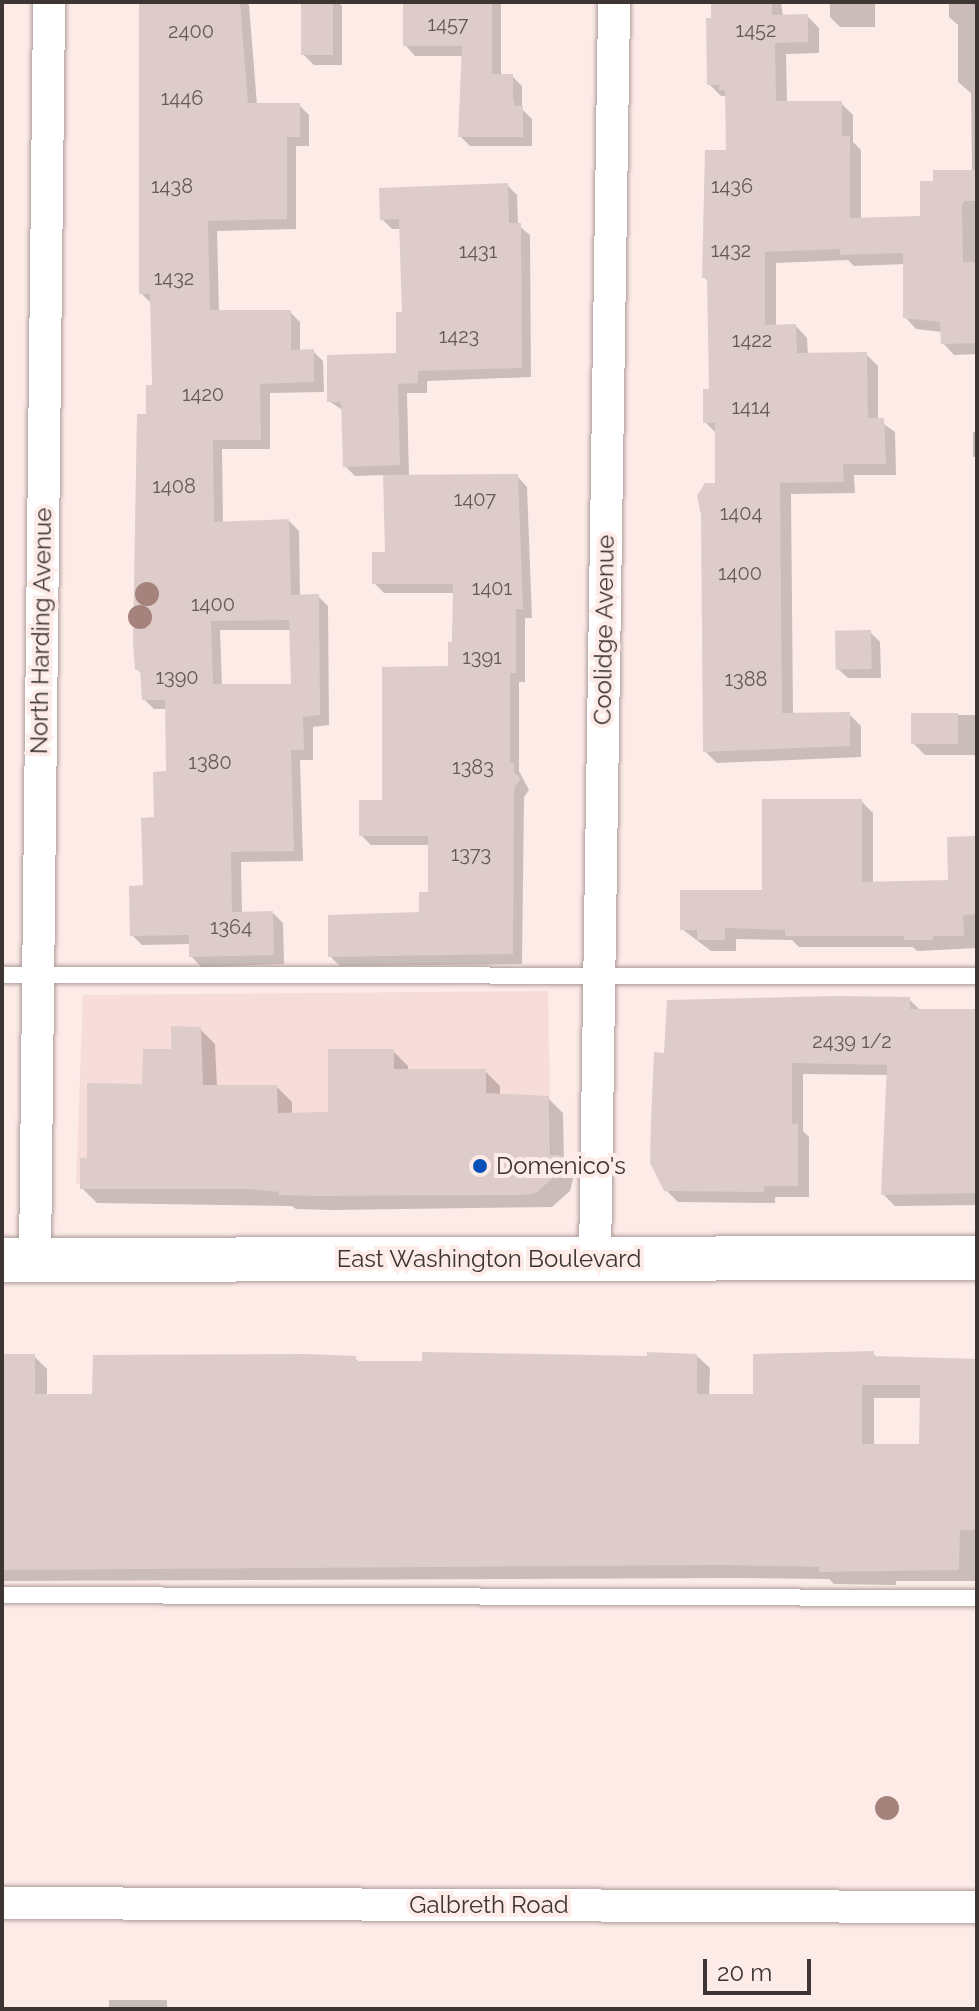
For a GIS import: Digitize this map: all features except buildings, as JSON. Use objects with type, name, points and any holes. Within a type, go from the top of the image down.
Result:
[{"type":"main road","name":"East Washington Boulevard","points":[[19,1260],[977,1258]]},
{"type":"street","name":"North Harding Avenue","points":[[19,1260],[36,975],[49,2]]},
{"type":"street","name":"Coolidge Avenue","points":[[595,1258],[614,2]]},
{"type":"street","name":"Galbreth Road","points":[[2,1903],[977,1907]]},
{"type":"lane","points":[[2,975],[977,976]]},
{"type":"lane","points":[[2,1595],[977,1598]]},
{"type":"shaded area","points":[[548,991],[551,1164],[531,1187],[76,1184],[83,995]]},
{"type":"place","name":"Domenico's","points":[[480,1166]]}]
